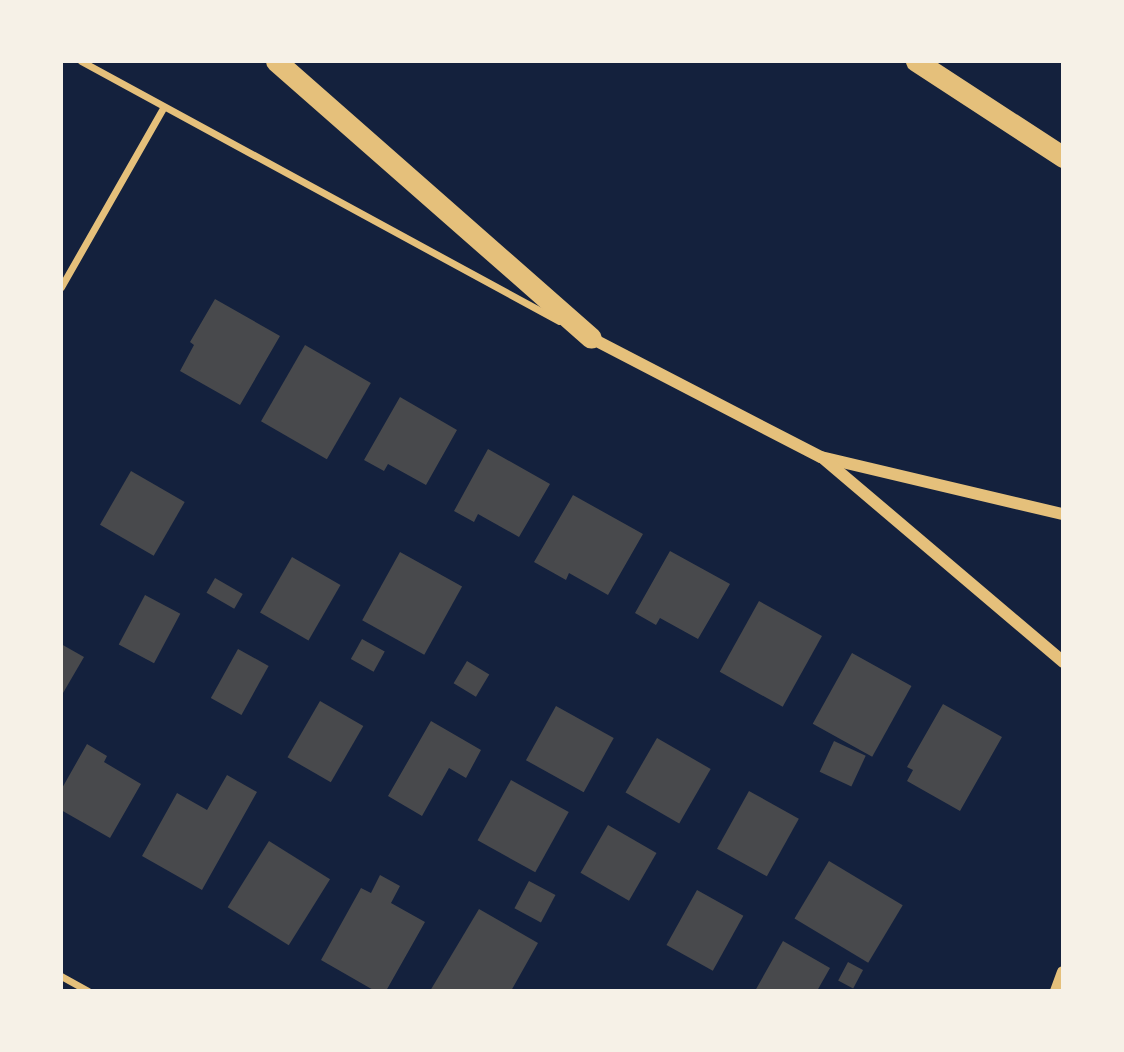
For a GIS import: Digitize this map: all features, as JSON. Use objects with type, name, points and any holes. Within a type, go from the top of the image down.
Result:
[{"type":"highway","points":[[276,61],[591,338]]},
{"type":"highway","points":[[916,61],[1063,157]]},
{"type":"street","points":[[81,61],[163,108],[591,338],[821,457],[1063,662]]},
{"type":"street","points":[[61,287],[163,108]]},
{"type":"street","points":[[821,457],[1063,514]]},
{"type":"street","points":[[1055,991],[1063,972]]},
{"type":"street","points":[[61,976],[88,991]]},
{"type":"building","points":[[215,299],[280,336],[240,405],[180,371],[194,345],[190,342]]},
{"type":"building","points":[[305,345],[371,383],[327,459],[261,421]]},
{"type":"building","points":[[400,397],[457,430],[426,485],[388,464],[384,471],[364,460]]},
{"type":"building","points":[[488,449],[550,484],[519,537],[478,514],[474,522],[454,511]]},
{"type":"building","points":[[131,471],[185,502],[154,556],[100,525]]},
{"type":"building","points":[[573,495],[643,534],[608,595],[569,573],[566,580],[534,562]]},
{"type":"building","points":[[670,551],[730,584],[698,639],[660,618],[656,625],[635,613]]},
{"type":"building","points":[[400,552],[462,586],[424,655],[362,620]]},
{"type":"building","points":[[292,557],[340,585],[308,640],[260,612]]},
{"type":"building","points":[[215,578],[243,594],[234,609],[206,593]]},
{"type":"building","points":[[145,595],[180,614],[154,663],[119,644]]},
{"type":"building","points":[[759,601],[822,636],[783,707],[720,672]]},
{"type":"building","points":[[362,639],[385,652],[374,672],[351,659]]},
{"type":"building","points":[[61,644],[84,657],[63,693],[61,691]]},
{"type":"building","points":[[238,649],[269,666],[241,715],[211,698]]},
{"type":"building","points":[[852,653],[911,686],[872,757],[813,724]]},
{"type":"building","points":[[467,661],[489,674],[476,697],[454,683]]},
{"type":"building","points":[[320,701],[363,726],[331,782],[288,757]]},
{"type":"building","points":[[943,704],[1002,737],[960,811],[907,781],[913,770],[907,767]]},
{"type":"building","points":[[556,706],[614,738],[584,792],[526,760]]},
{"type":"building","points":[[431,721],[481,750],[466,778],[449,768],[422,816],[388,796]]},
{"type":"building","points":[[657,738],[711,769],[679,824],[626,793]]},
{"type":"building","points":[[834,741],[866,756],[851,787],[820,772]]},
{"type":"building","points":[[87,744],[107,756],[104,762],[141,784],[110,838],[61,810],[61,790]]},
{"type":"building","points":[[227,775],[257,792],[202,890],[142,856],[177,793],[207,810]]},
{"type":"building","points":[[511,780],[569,812],[535,872],[478,840]]},
{"type":"building","points":[[749,791],[799,819],[767,876],[717,849]]},
{"type":"building","points":[[608,825],[656,853],[629,901],[580,873]]},
{"type":"building","points":[[269,841],[330,879],[289,945],[228,907]]},
{"type":"building","points":[[829,861],[903,905],[868,963],[794,918]]},
{"type":"building","points":[[380,875],[400,886],[391,903],[425,922],[386,991],[375,991],[321,960],[361,888],[371,893]]},
{"type":"building","points":[[529,881],[555,895],[541,922],[514,908]]},
{"type":"building","points":[[697,890],[743,916],[713,971],[666,945]]},
{"type":"building","points":[[479,909],[538,943],[511,991],[430,991]]},
{"type":"building","points":[[783,941],[830,968],[817,991],[755,991]]},
{"type":"building","points":[[848,962],[863,970],[853,989],[838,981]]}]
